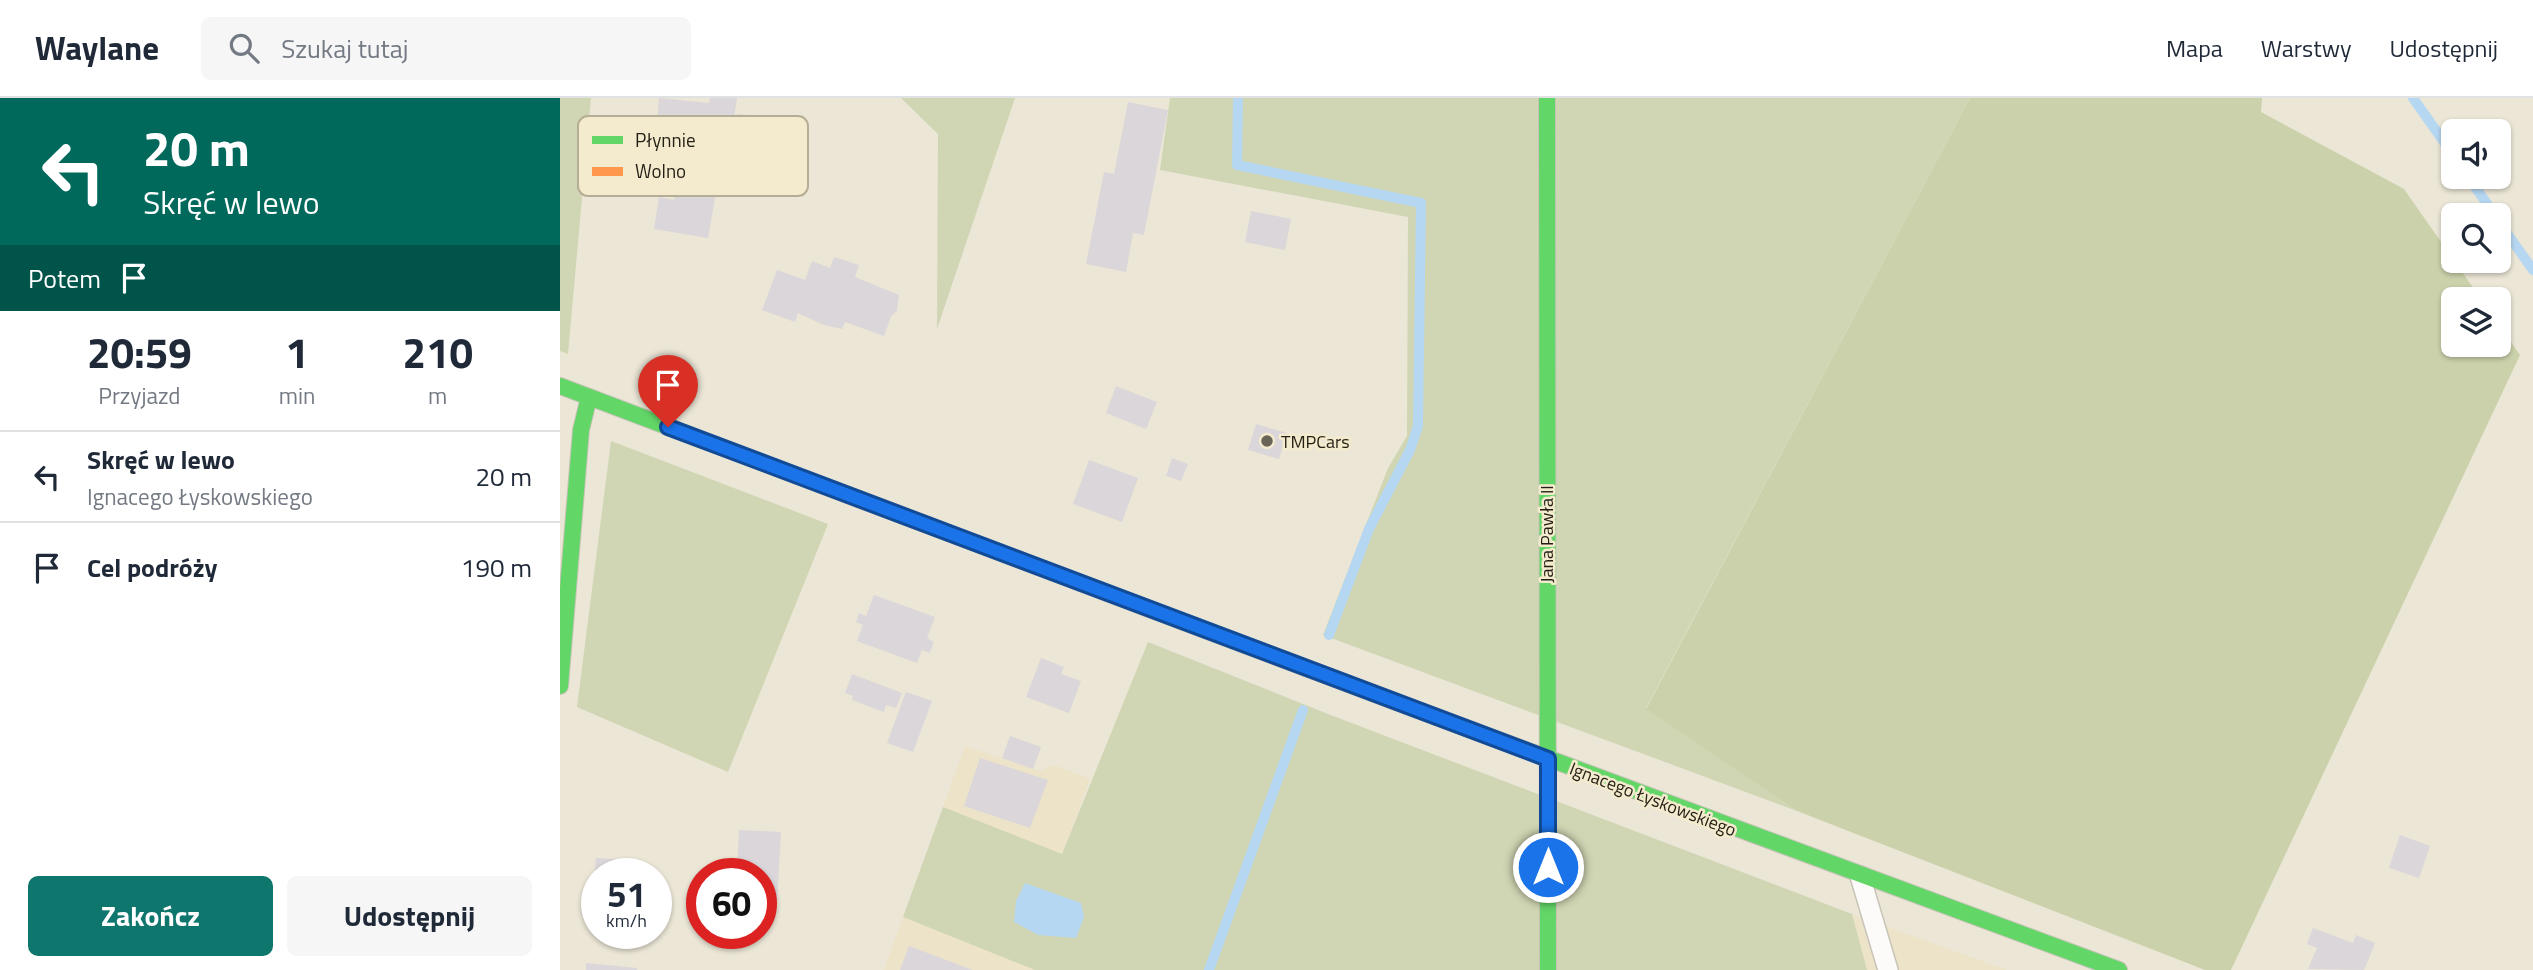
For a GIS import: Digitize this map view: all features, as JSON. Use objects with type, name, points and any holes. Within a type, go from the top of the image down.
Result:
[{"type":"street","name":"Jana Pawła II","points":[[1547,98],[1548,970]]},
{"type":"street","name":"Ignacego Łyskowskiego","points":[[560,386],[2108,968]]},
{"type":"street","points":[[560,686],[580,430],[589,397]]},
{"type":"lane","points":[[883,530],[894,513]]},
{"type":"lane","points":[[1860,876],[1888,970]]},
{"type":"shaded area","points":[[965,746],[1040,771],[1054,765],[1090,779],[1062,854],[943,807]]},
{"type":"shaded area","points":[[1852,914],[2007,970],[1867,970]]},
{"type":"shaded area","points":[[903,917],[1035,970],[884,970]]},
{"type":"green space","points":[[560,98],[591,98],[589,116],[578,116],[578,196],[582,196],[568,354],[560,351]]},
{"type":"green space","points":[[901,98],[1015,98],[937,329],[938,134]]},
{"type":"green space","points":[[1170,98],[1970,98],[1646,708],[1797,811],[1323,635],[1388,468],[1407,436],[1408,217],[1160,170]]},
{"type":"green space","points":[[1970,98],[2262,98],[2261,112],[2404,189],[2441,242],[2441,273],[2463,273],[2473,287],[2441,287],[2441,357],[2511,357],[2511,342],[2520,355],[2231,970],[2205,970],[1797,811],[1646,709]]},
{"type":"green space","points":[[611,441],[828,524],[728,772],[577,707]]},
{"type":"green space","points":[[1148,642],[1328,714],[1852,914],[1867,970],[1035,970],[903,917],[943,807],[1062,854]]},
{"type":"water","points":[[1025,883],[1081,903],[1084,917],[1076,938],[1038,935],[1014,922],[1016,901]]},
{"type":"building","points":[[659,98],[709,103],[710,98],[737,98],[734,116],[658,116]]},
{"type":"building","points":[[1128,102],[1168,110],[1144,235],[1133,233],[1126,272],[1086,264],[1104,172],[1114,174]]},
{"type":"building","points":[[675,196],[715,196],[708,238],[654,229],[659,197],[674,200]]},
{"type":"building","points":[[1251,211],[1291,219],[1285,250],[1245,242]]},
{"type":"building","points":[[834,257],[859,265],[855,277],[899,295],[897,311],[891,316],[884,336],[845,322],[842,329],[824,325],[798,313],[795,322],[762,310],[777,270],[805,280],[812,261],[830,268]]},
{"type":"building","points":[[1116,386],[1157,402],[1146,429],[1106,413]]},
{"type":"building","name":"TMPCars","points":[[1256,424],[1287,433],[1279,459],[1248,450]]},
{"type":"building","points":[[1172,458],[1188,464],[1181,481],[1166,476]]},
{"type":"building","points":[[1089,460],[1138,478],[1122,522],[1073,504]]},
{"type":"building","points":[[874,595],[935,617],[927,638],[934,642],[930,653],[922,650],[917,663],[857,641],[863,625],[856,622],[859,613],[866,616]]},
{"type":"building","points":[[1041,658],[1064,667],[1061,674],[1081,681],[1069,713],[1026,697]]},
{"type":"building","points":[[852,674],[902,693],[896,708],[886,705],[884,712],[852,700],[853,696],[845,693]]},
{"type":"building","points":[[906,692],[932,701],[913,752],[887,743]]},
{"type":"building","points":[[1010,736],[1041,747],[1033,769],[1002,758]]},
{"type":"building","points":[[980,758],[1048,780],[1030,828],[964,806]]},
{"type":"building","points":[[739,830],[781,832],[777,902],[777,858],[738,858]]},
{"type":"building","points":[[2400,835],[2430,846],[2419,878],[2389,868]]},
{"type":"building","points":[[2313,928],[2353,943],[2356,935],[2375,943],[2364,970],[2308,969],[2317,948],[2307,944]]},
{"type":"building","points":[[909,946],[973,970],[900,970]]},
{"type":"building","points":[[586,963],[637,968],[637,970],[586,970]]},
{"type":"waterway","points":[[1238,98],[1237,165],[1421,203],[1418,426],[1410,450],[1369,529],[1329,635]]},
{"type":"waterway","points":[[2413,98],[2441,138]]},
{"type":"waterway","points":[[2477,189],[2486,203]]},
{"type":"waterway","points":[[2511,239],[2533,270]]},
{"type":"waterway","points":[[1209,970],[1303,710]]},
{"type":"traffic: fast","points":[[1547,98],[1548,970]]},
{"type":"traffic: fast","points":[[560,386],[1184,622]]},
{"type":"traffic: fast","points":[[560,686],[581,430],[589,397]]},
{"type":"traffic: fast","points":[[1407,706],[2119,970]]},
{"type":"traffic: slow","points":[[1184,622],[1407,706]]},
{"type":"place","name":"TMPCars","points":[[1267,441]]},
{"type":"route","points":[[668,427],[1548,759],[1548,867]]}]
